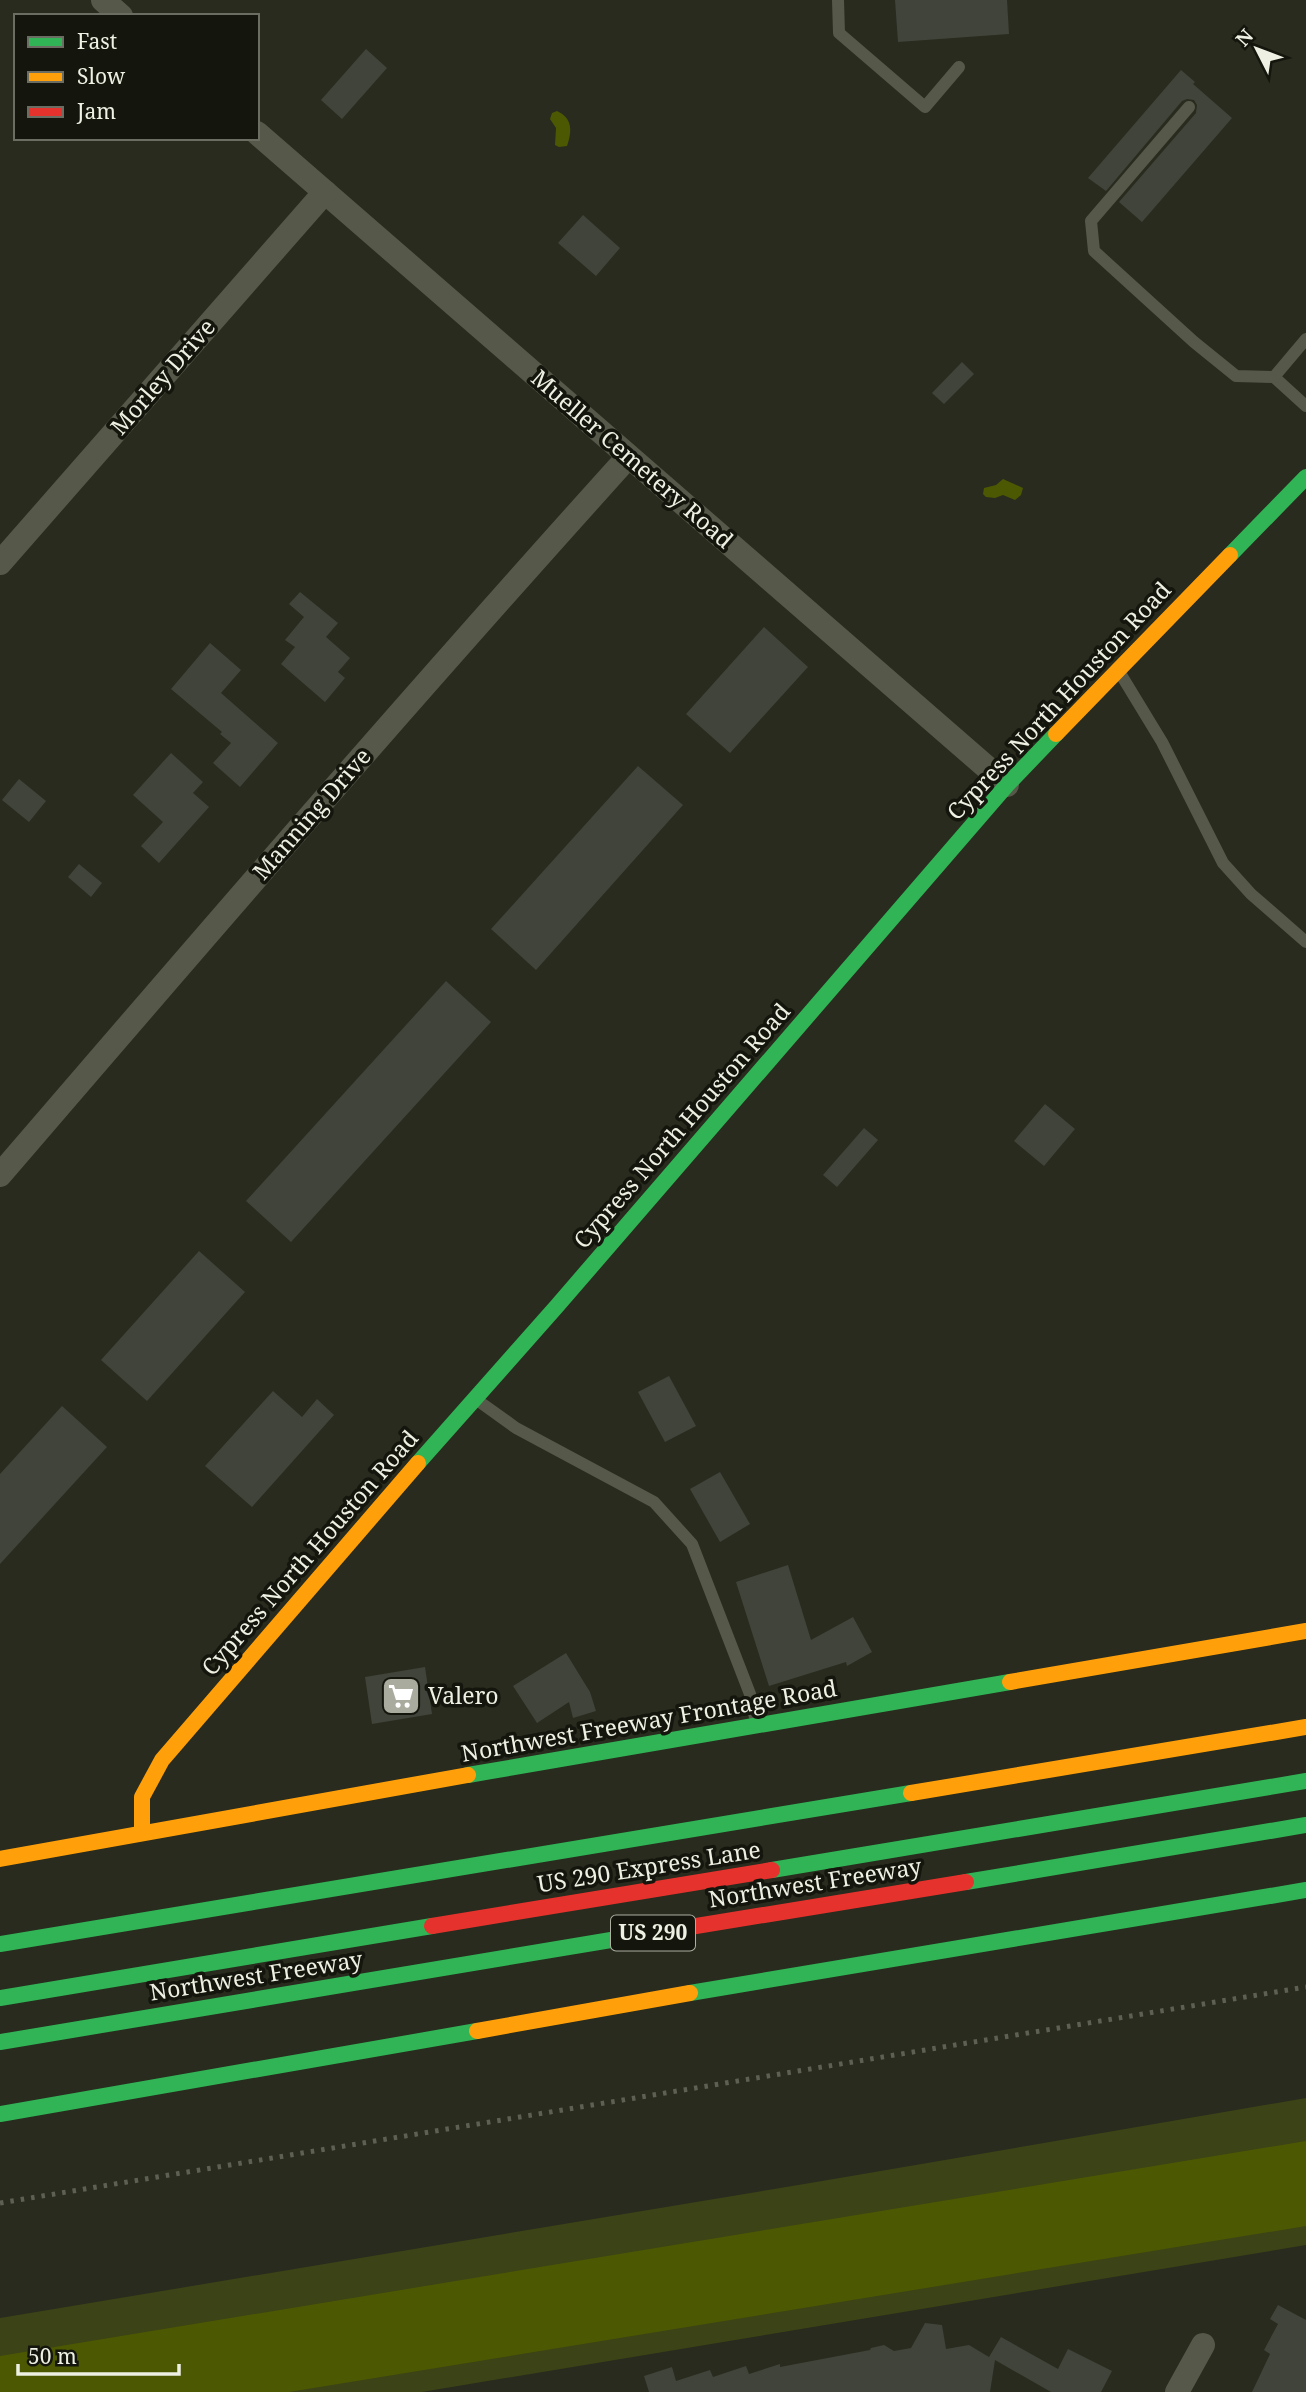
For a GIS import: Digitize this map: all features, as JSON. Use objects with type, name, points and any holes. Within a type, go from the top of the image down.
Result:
[{"type":"main road","name":"Cypress North Houston Road","points":[[142,1833],[142,1797],[162,1760],[330,1563],[1007,785],[1306,477]]},
{"type":"main road","name":"Northwest Freeway Frontage Road","points":[[0,1859],[1306,1631]]},
{"type":"main road","points":[[0,1944],[1306,1727]]},
{"type":"main road","name":"US 290 Express Lane","points":[[0,1998],[1306,1781]]},
{"type":"main road","name":"Northwest Freeway","points":[[0,2042],[1306,1825]]},
{"type":"main road","points":[[0,2114],[858,1964],[1306,1890]]},
{"type":"street","points":[[103,0],[119,14]]},
{"type":"street","name":"Mueller Cemetery Road","points":[[259,135],[1007,785]]},
{"type":"street","name":"Morley Drive","points":[[0,563],[325,192]]},
{"type":"street","name":"Manning Drive","points":[[0,1175],[289,840],[628,457]]},
{"type":"street","points":[[1177,2392],[1203,2345]]},
{"type":"lane","points":[[838,0],[839,33],[925,107],[958,68]]},
{"type":"lane","points":[[1189,107],[1091,221],[1094,251],[1194,342],[1236,376],[1274,377],[1306,406]]},
{"type":"lane","points":[[1274,377],[1306,339]]},
{"type":"lane","points":[[1118,670],[1162,742],[1223,863],[1251,894],[1306,942]]},
{"type":"lane","points":[[475,1399],[516,1429],[654,1502],[692,1544],[750,1694],[757,1726]]},
{"type":"shaded area","points":[[557,111],[569,121],[570,136],[567,146],[555,145],[556,128],[550,119],[552,113]]},
{"type":"shaded area","points":[[1003,479],[1023,488],[1021,495],[1015,500],[1003,495],[995,498],[983,494],[984,488],[996,485]]},
{"type":"shaded area","points":[[1306,2098],[1306,2245],[422,2392],[0,2392],[0,2318]]},
{"type":"shaded area","points":[[1306,2141],[1306,2226],[289,2392],[0,2392],[0,2356]]},
{"type":"building","points":[[895,0],[1007,0],[1009,34],[898,42]]},
{"type":"building","points":[[366,49],[387,68],[342,119],[321,100]]},
{"type":"building","points":[[1181,70],[1232,118],[1142,222],[1119,202],[1196,113],[1197,105],[1194,100],[1182,101],[1106,191],[1088,178]]},
{"type":"building","points":[[583,215],[620,248],[596,276],[558,243]]},
{"type":"building","points":[[962,362],[974,374],[944,404],[932,393]]},
{"type":"building","points":[[300,592],[338,623],[326,637],[350,658],[338,672],[345,678],[325,702],[281,664],[295,647],[285,640],[304,617],[289,604]]},
{"type":"building","points":[[764,627],[808,667],[730,753],[686,714]]},
{"type":"building","points":[[210,643],[241,670],[221,693],[278,743],[240,787],[213,763],[231,743],[220,734],[222,732],[171,689]]},
{"type":"building","points":[[171,753],[203,782],[193,793],[209,807],[159,863],[141,846],[163,822],[133,795]]},
{"type":"building","points":[[638,766],[683,805],[536,970],[491,929]]},
{"type":"building","points":[[19,779],[46,801],[29,822],[2,800]]},
{"type":"building","points":[[79,864],[102,883],[91,897],[68,877]]},
{"type":"building","points":[[446,981],[491,1022],[291,1242],[246,1201]]},
{"type":"building","points":[[1045,1104],[1075,1129],[1044,1166],[1014,1141]]},
{"type":"building","points":[[864,1128],[878,1140],[837,1187],[823,1175]]},
{"type":"building","points":[[199,1251],[245,1292],[147,1401],[101,1360]]},
{"type":"building","points":[[669,1376],[696,1426],[665,1442],[638,1392]]},
{"type":"building","points":[[273,1391],[302,1417],[317,1399],[334,1415],[252,1507],[205,1466]]},
{"type":"building","points":[[62,1406],[107,1447],[0,1564],[0,1474]]},
{"type":"building","points":[[720,1472],[750,1524],[720,1542],[690,1489]]},
{"type":"building","points":[[788,1565],[811,1640],[853,1617],[872,1652],[847,1666],[846,1662],[769,1686],[736,1582]]},
{"type":"building","points":[[566,1653],[590,1692],[596,1711],[573,1718],[569,1702],[537,1723],[513,1686]]},
{"type":"building","points":[[425,1667],[432,1714],[372,1724],[365,1677]]},
{"type":"building","points":[[1278,2305],[1306,2320],[1306,2392],[1252,2392],[1270,2354],[1264,2350],[1278,2324],[1270,2319]]},
{"type":"building","points":[[925,2323],[942,2325],[946,2349],[969,2345],[989,2357],[1001,2337],[1058,2369],[1068,2349],[1112,2371],[1101,2392],[1051,2392],[995,2360],[990,2392],[649,2392],[644,2376],[672,2367],[676,2381],[710,2370],[713,2377],[746,2366],[749,2374],[780,2364],[780,2367],[884,2345],[894,2351],[911,2348]]},
{"type":"railway","points":[[0,2203],[1306,1987]]},
{"type":"traffic: fast","points":[[1230,555],[1306,477]]},
{"type":"traffic: fast","points":[[418,1463],[1007,785],[1056,734]]},
{"type":"traffic: fast","points":[[468,1775],[1010,1682]]},
{"type":"traffic: fast","points":[[772,1870],[1306,1781]]},
{"type":"traffic: fast","points":[[0,1944],[911,1793]]},
{"type":"traffic: fast","points":[[966,1882],[1306,1825]]},
{"type":"traffic: fast","points":[[690,1993],[1306,1890]]},
{"type":"traffic: fast","points":[[0,1998],[432,1926]]},
{"type":"traffic: fast","points":[[0,2042],[629,1937]]},
{"type":"traffic: fast","points":[[0,2114],[477,2031]]},
{"type":"traffic: slow","points":[[1056,734],[1230,555]]},
{"type":"traffic: slow","points":[[142,1833],[142,1797],[162,1760],[418,1463]]},
{"type":"traffic: slow","points":[[1010,1682],[1306,1631]]},
{"type":"traffic: slow","points":[[911,1793],[1306,1727]]},
{"type":"traffic: slow","points":[[0,1859],[468,1775]]},
{"type":"traffic: slow","points":[[477,2031],[690,1993]]},
{"type":"traffic: jam","points":[[432,1926],[772,1870]]},
{"type":"traffic: jam","points":[[629,1937],[966,1882]]},
{"type":"place","name":"Valero","points":[[401,1696]]}]
